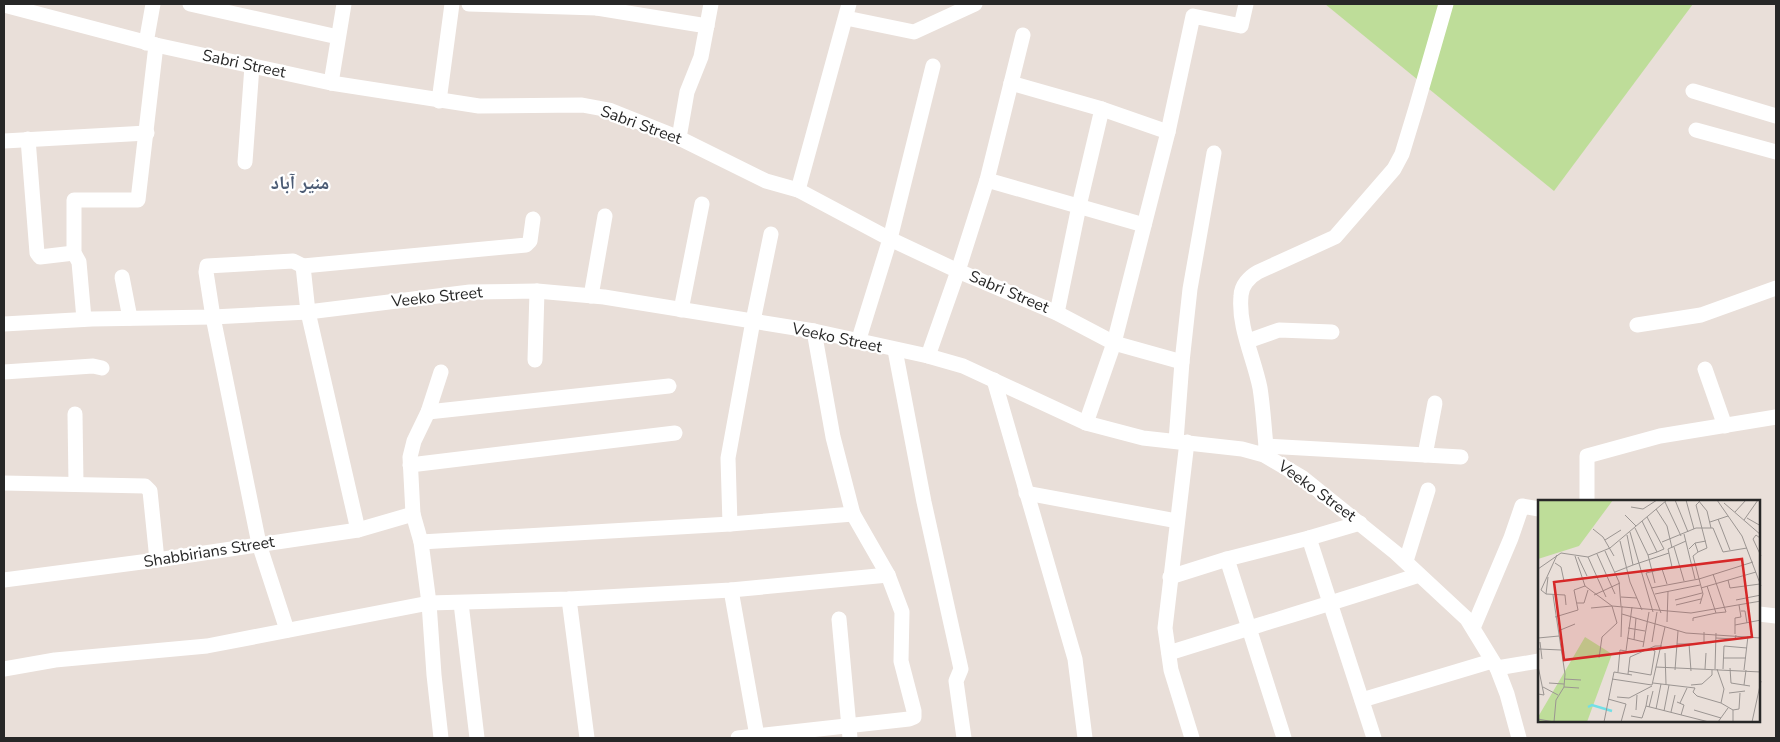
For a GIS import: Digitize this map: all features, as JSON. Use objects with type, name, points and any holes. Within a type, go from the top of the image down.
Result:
[{"type":"street","points":[[84,319],[79,262],[74,253],[74,200],[138,200],[147,133],[153,4]]},
{"type":"street","points":[[190,4],[338,37]]},
{"type":"street","points":[[331,83],[344,4]]},
{"type":"street","points":[[439,101],[452,4]]},
{"type":"street","points":[[469,4],[597,6],[707,26]]},
{"type":"street","points":[[679,138],[687,92],[701,57],[711,4]]},
{"type":"street","points":[[798,190],[848,11],[914,32],[975,4]]},
{"type":"street","points":[[1086,423],[1114,343],[1168,132],[1194,10],[1241,26],[1246,4]]},
{"type":"street","points":[[1446,4],[1407,136],[1394,169],[1335,237],[1258,272],[1244,285],[1241,295],[1242,315],[1260,388],[1265,450],[1461,457]]},
{"type":"street","name":"Sabri Street","points":[[4,6],[31,8],[152,44],[331,83],[479,106],[582,106],[610,110],[679,138],[766,182],[798,190],[890,240],[1057,313],[1114,343],[1182,362]]},
{"type":"street","points":[[928,356],[987,180],[1023,35]]},
{"type":"street","points":[[245,162],[252,66]]},
{"type":"street","points":[[858,342],[890,240],[933,66]]},
{"type":"street","points":[[1011,83],[1102,109],[1168,132]]},
{"type":"street","points":[[1693,92],[1776,116]]},
{"type":"street","points":[[1057,313],[1079,206],[1102,109]]},
{"type":"street","points":[[1696,130],[1776,152]]},
{"type":"street","points":[[4,141],[147,133]]},
{"type":"street","points":[[28,140],[37,253],[40,257],[74,253]]},
{"type":"street","points":[[1192,738],[1171,670],[1165,628],[1177,521],[1182,442],[1182,362],[1190,289],[1214,154]]},
{"type":"street","points":[[987,180],[1144,225]]},
{"type":"street","points":[[681,310],[702,204]]},
{"type":"street","points":[[591,296],[604,216]]},
{"type":"street","points":[[287,630],[259,544],[213,317],[206,272],[207,266],[293,261],[303,266],[526,244],[530,241],[533,219]]},
{"type":"street","points":[[730,524],[728,458],[753,321],[772,234]]},
{"type":"street","points":[[303,266],[308,312],[358,530]]},
{"type":"street","points":[[122,277],[130,318]]},
{"type":"street","points":[[1637,325],[1701,314],[1776,288]]},
{"type":"street","points":[[535,360],[537,291]]},
{"type":"street","name":"Veeko Street","points":[[4,324],[84,319],[213,317],[308,312],[470,292],[537,291],[591,296],[814,331],[928,356],[963,366],[1086,423],[1143,438],[1265,450],[1303,478],[1406,561],[1467,619],[1495,664],[1507,694],[1520,738]]},
{"type":"street","points":[[1248,341],[1279,330],[1332,332]]},
{"type":"street","points":[[738,738],[849,732],[914,717],[901,661],[902,612],[888,575],[853,514],[833,437],[814,331]]},
{"type":"street","points":[[895,350],[924,502],[961,669],[956,681],[964,738]]},
{"type":"street","points":[[4,372],[93,366],[102,368]]},
{"type":"street","points":[[1705,368],[1725,426]]},
{"type":"street","points":[[441,372],[428,412],[414,441],[410,458],[413,514],[421,542],[429,603],[441,738]]},
{"type":"street","points":[[994,380],[1076,658],[1085,738]]},
{"type":"street","points":[[428,412],[669,386]]},
{"type":"street","points":[[1426,455],[1435,403]]},
{"type":"street","points":[[75,414],[76,484]]},
{"type":"street","points":[[1587,500],[1587,456],[1660,436],[1776,417]]},
{"type":"street","points":[[410,465],[674,433]]},
{"type":"street","points":[[4,483],[146,486],[150,491],[158,560]]},
{"type":"street","points":[[1406,561],[1428,490]]},
{"type":"street","points":[[1026,493],[1177,521]]},
{"type":"street","points":[[1473,628],[1511,538],[1522,506],[1538,509]]},
{"type":"street","name":"Shabbirians Street","points":[[4,580],[158,560],[358,530],[413,514]]},
{"type":"street","points":[[421,542],[730,524],[853,514]]},
{"type":"street","points":[[1170,578],[1227,558],[1309,538],[1360,523]]},
{"type":"street","points":[[1309,538],[1374,738]]},
{"type":"street","points":[[1227,558],[1284,738]]},
{"type":"street","points":[[4,669],[55,660],[207,646],[429,603],[569,599],[731,590],[888,575]]},
{"type":"street","points":[[1169,653],[1419,575]]},
{"type":"street","points":[[731,590],[758,736]]},
{"type":"street","points":[[569,599],[587,738]]},
{"type":"street","points":[[462,603],[477,738]]},
{"type":"street","points":[[1760,614],[1776,616]]},
{"type":"street","points":[[839,618],[849,732]]},
{"type":"street","points":[[1362,700],[1495,664],[1538,661]]},
{"type":"green space","points":[[1325,4],[1693,4],[1554,191]]},
{"type":"district","name":"منیر آباد","points":[[300,183]]}]
